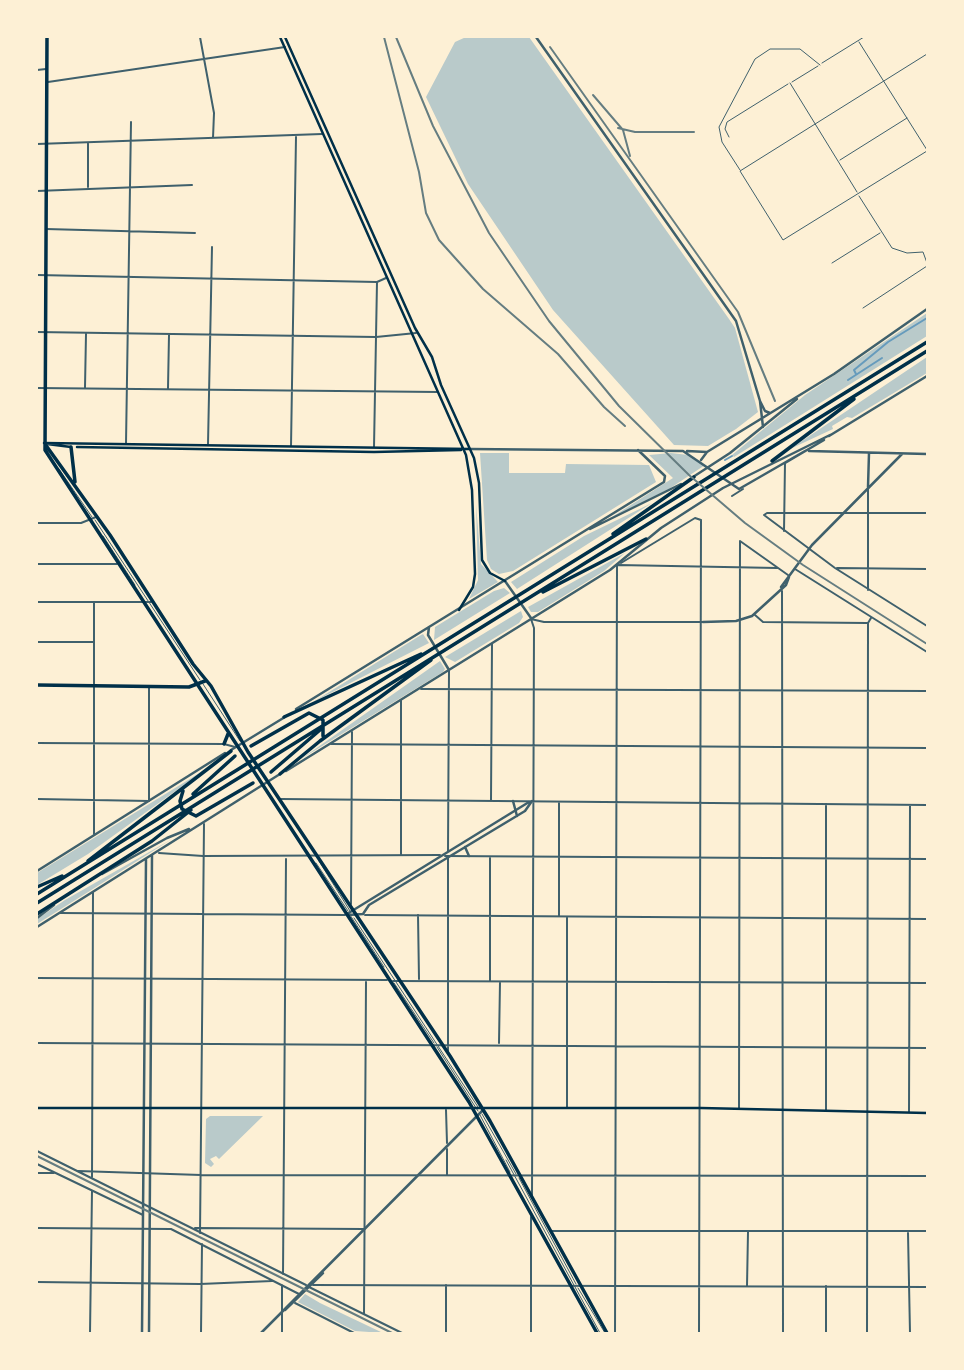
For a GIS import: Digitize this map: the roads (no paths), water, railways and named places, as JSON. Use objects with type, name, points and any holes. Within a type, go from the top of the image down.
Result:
[{"type":"main road","points":[[47,37],[44,443],[48,458],[93,519],[243,743],[394,981],[440,1046],[515,1175],[533,1197],[598,1333]]},
{"type":"main road","points":[[280,37],[462,449],[472,491],[475,569],[472,587],[459,610]]},
{"type":"main road","points":[[285,37],[417,332],[432,357],[443,390],[470,449],[478,474],[484,565],[492,575],[505,581]]},
{"type":"main road","points":[[37,894],[927,342]]},
{"type":"main road","points":[[37,903],[927,351]]},
{"type":"main road","points":[[772,461],[863,391]]},
{"type":"main road","points":[[44,443],[470,449]]},
{"type":"main road","points":[[44,443],[74,448],[291,446],[374,449]]},
{"type":"main road","points":[[44,443],[75,484],[117,564],[147,602],[156,621],[202,683],[242,756],[308,856],[351,913],[440,1046],[447,1052],[515,1175],[531,1212],[606,1333]]},
{"type":"main road","points":[[74,448],[75,484]]},
{"type":"main road","points":[[596,547],[694,477]]},
{"type":"main road","points":[[525,600],[646,539]]},
{"type":"main road","points":[[284,717],[429,651]]},
{"type":"main road","points":[[280,774],[320,741],[441,652]]},
{"type":"main road","points":[[37,684],[149,686],[202,683]]},
{"type":"main road","points":[[251,746],[301,716],[314,714],[323,720],[325,732],[320,741]]},
{"type":"main road","points":[[271,772],[331,720]]},
{"type":"main road","points":[[224,744],[228,732]]},
{"type":"main road","points":[[84,864],[97,851],[184,789],[230,751]]},
{"type":"main road","points":[[170,811],[236,756]]},
{"type":"main road","points":[[184,789],[180,797],[182,809],[192,815],[207,812],[253,783]]},
{"type":"main road","points":[[37,916],[162,834],[199,802]]},
{"type":"main road","points":[[37,887],[74,871]]},
{"type":"main road","points":[[37,1108],[479,1111],[531,1108],[701,1108],[927,1113]]},
{"type":"street","points":[[200,37],[214,113],[213,139]]},
{"type":"street","points":[[536,37],[731,313],[744,339],[764,418],[763,427]]},
{"type":"street","points":[[47,82],[289,46]]},
{"type":"street","points":[[37,70],[47,69]]},
{"type":"street","points":[[126,443],[131,122]]},
{"type":"street","points":[[37,144],[329,134]]},
{"type":"street","points":[[291,446],[296,137]]},
{"type":"street","points":[[88,188],[89,142]]},
{"type":"street","points":[[37,191],[192,185]]},
{"type":"street","points":[[46,229],[195,233]]},
{"type":"street","points":[[208,446],[212,247]]},
{"type":"street","points":[[37,275],[377,282],[387,278]]},
{"type":"street","points":[[374,449],[377,282]]},
{"type":"street","points":[[701,460],[707,452],[802,395],[927,309]]},
{"type":"street","points":[[37,332],[376,337],[412,335],[417,332]]},
{"type":"street","points":[[85,387],[86,333]]},
{"type":"street","points":[[168,388],[169,334]]},
{"type":"street","points":[[732,496],[921,379],[927,378]]},
{"type":"street","points":[[37,388],[443,390]]},
{"type":"street","points":[[584,532],[694,477],[802,395]]},
{"type":"street","points":[[760,401],[765,411],[771,413]]},
{"type":"street","points":[[615,1333],[617,565],[646,539],[723,488],[772,461],[830,435]]},
{"type":"street","points":[[37,442],[44,443]]},
{"type":"street","points":[[470,449],[707,452]]},
{"type":"street","points":[[37,871],[664,482],[664,474],[638,450]]},
{"type":"street","points":[[684,451],[707,464],[732,486],[743,489]]},
{"type":"street","points":[[805,451],[927,454]]},
{"type":"street","points":[[868,590],[869,453]]},
{"type":"street","points":[[531,619],[544,622],[703,622],[740,620],[755,615],[786,585],[789,576],[808,549],[902,454]]},
{"type":"street","points":[[784,532],[785,463]]},
{"type":"street","points":[[927,513],[765,514],[766,519],[835,568],[927,625]]},
{"type":"street","points":[[37,927],[617,565],[698,518],[701,522],[703,568],[699,1333]]},
{"type":"street","points":[[37,523],[93,519]]},
{"type":"street","points":[[739,1109],[739,542],[743,541],[789,576]]},
{"type":"street","points":[[37,564],[117,564]]},
{"type":"street","points":[[617,565],[778,568]]},
{"type":"street","points":[[835,568],[927,569]]},
{"type":"street","points":[[794,569],[927,652]]},
{"type":"street","points":[[505,581],[513,589],[534,626],[531,981],[533,1197]]},
{"type":"street","points":[[781,587],[784,623],[785,802],[783,1333]]},
{"type":"street","points":[[37,603],[147,602]]},
{"type":"street","points":[[94,603],[94,835]]},
{"type":"street","points":[[755,615],[763,622],[868,623]]},
{"type":"street","points":[[867,1333],[868,623],[871,618]]},
{"type":"street","points":[[429,627],[431,640],[449,670],[448,981],[440,1046]]},
{"type":"street","points":[[37,642],[94,642]]},
{"type":"street","points":[[491,800],[492,643]]},
{"type":"street","points":[[149,686],[149,801]]},
{"type":"street","points":[[419,689],[927,691]]},
{"type":"street","points":[[401,700],[401,856]]},
{"type":"street","points":[[351,913],[352,730]]},
{"type":"street","points":[[37,743],[224,744],[237,747]]},
{"type":"street","points":[[330,744],[927,748]]},
{"type":"street","points":[[37,799],[149,801]]},
{"type":"street","points":[[279,799],[927,804]]},
{"type":"street","points":[[513,801],[516,805],[513,811]]},
{"type":"street","points":[[351,913],[448,850],[532,801]]},
{"type":"street","points":[[363,914],[369,905],[517,816],[532,801]]},
{"type":"street","points":[[559,801],[559,917]]},
{"type":"street","points":[[826,803],[826,1111]]},
{"type":"street","points":[[909,1113],[910,805]]},
{"type":"street","points":[[513,811],[517,816]]},
{"type":"street","points":[[200,1231],[204,822]]},
{"type":"street","points":[[99,876],[167,838],[193,828]]},
{"type":"street","points":[[465,847],[469,856]]},
{"type":"street","points":[[158,852],[164,855],[286,857],[440,855],[927,859]]},
{"type":"street","points":[[149,1333],[152,855]]},
{"type":"street","points":[[490,856],[490,981]]},
{"type":"street","points":[[283,1274],[286,857]]},
{"type":"street","points":[[142,1333],[146,859]]},
{"type":"street","points":[[92,1178],[93,892]]},
{"type":"street","points":[[59,913],[927,919]]},
{"type":"street","points":[[418,915],[419,980]]},
{"type":"street","points":[[567,1109],[568,917]]},
{"type":"street","points":[[37,978],[927,983]]},
{"type":"street","points":[[365,1314],[366,981]]},
{"type":"street","points":[[499,1045],[500,981]]},
{"type":"street","points":[[37,1043],[927,1048]]},
{"type":"street","points":[[446,1109],[447,1175]]},
{"type":"street","points":[[282,1312],[447,1147],[479,1111]]},
{"type":"street","points":[[37,1151],[402,1333]]},
{"type":"street","points":[[37,1164],[143,1216]]},
{"type":"street","points":[[78,1171],[201,1175],[927,1177]]},
{"type":"street","points":[[37,1173],[55,1173]]},
{"type":"street","points":[[90,1333],[92,1191]]},
{"type":"street","points":[[531,1212],[531,1333]]},
{"type":"street","points":[[37,1228],[168,1228],[299,1294]]},
{"type":"street","points":[[200,1231],[365,1229]]},
{"type":"street","points":[[551,1231],[927,1231]]},
{"type":"street","points":[[747,1287],[748,1231]]},
{"type":"street","points":[[908,1231],[910,1333]]},
{"type":"street","points":[[201,1333],[202,1244]]},
{"type":"street","points":[[37,1282],[200,1284],[273,1280]]},
{"type":"street","points":[[446,1284],[446,1333]]},
{"type":"street","points":[[261,1333],[309,1286],[446,1284],[927,1287]]},
{"type":"street","points":[[282,1285],[282,1333]]},
{"type":"street","points":[[826,1285],[826,1333]]},
{"type":"street","points":[[294,1302],[354,1333]]},
{"type":"lane","points":[[729,137],[724,129],[727,122],[864,37]]},
{"type":"lane","points":[[820,65],[800,49],[770,49],[755,59],[719,127],[722,142],[783,240],[927,150],[859,41]]},
{"type":"lane","points":[[741,169],[927,54]]},
{"type":"lane","points":[[790,83],[881,233],[895,250],[906,253],[923,251],[927,264],[863,308]]},
{"type":"lane","points":[[838,161],[907,118]]},
{"type":"lane","points":[[832,263],[881,233]]},
{"type":"lane","points":[[93,519],[147,602]]},
{"type":"lane","points":[[479,1111],[576,1285]]},
{"type":"waterway","points":[[856,374],[854,370],[888,342],[927,318]]},
{"type":"waterway","points":[[848,380],[882,358]]},
{"type":"waterway","points":[[725,460],[732,456]]},
{"type":"railway","points":[[384,37],[419,172],[426,213],[439,240],[483,289],[558,354],[604,407],[625,426]]},
{"type":"railway","points":[[396,37],[433,126],[489,233],[549,321],[619,406],[689,475],[745,523],[803,565],[927,644]]},
{"type":"railway","points":[[550,47],[738,312],[775,401]]},
{"type":"railway","points":[[593,95],[623,130],[630,156]]},
{"type":"railway","points":[[618,128],[635,132],[694,132]]},
{"type":"railway","points":[[37,1156],[392,1333]]}]
